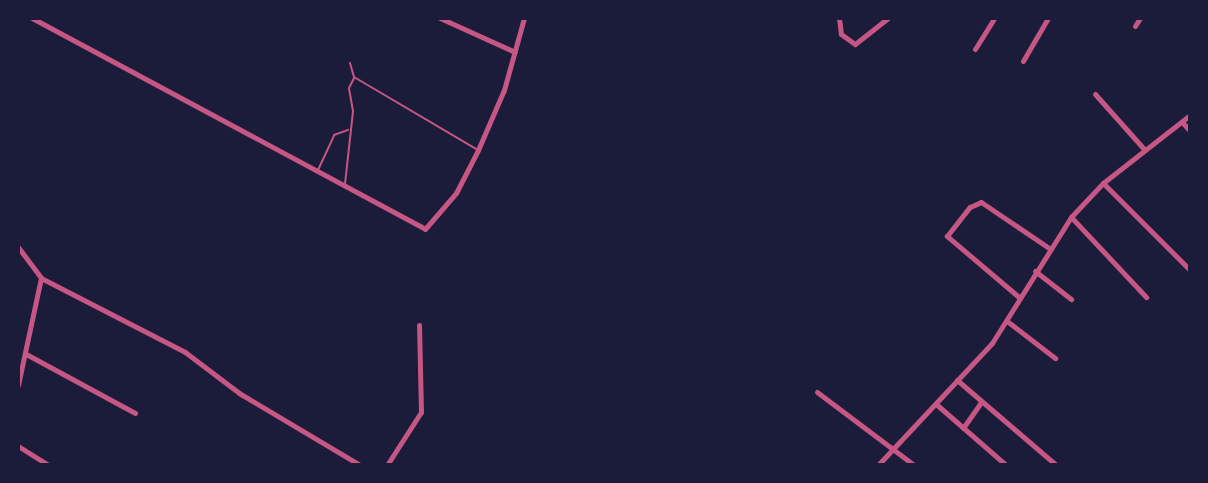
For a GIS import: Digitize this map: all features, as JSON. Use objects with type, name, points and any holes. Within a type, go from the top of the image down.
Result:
[{"type":"street","points":[[32,18],[425,228],[456,193],[478,150],[515,52],[524,18]]},
{"type":"street","points":[[47,18],[47,26]]},
{"type":"street","points":[[440,18],[515,52]]},
{"type":"street","points":[[839,18],[841,34],[855,44],[888,18]]},
{"type":"street","points":[[975,49],[994,18]]},
{"type":"street","points":[[1023,61],[1048,18]]},
{"type":"street","points":[[1135,26],[1140,18]]},
{"type":"street","points":[[1095,94],[1144,149]]},
{"type":"street","points":[[878,465],[899,439],[936,404],[1007,321],[1049,248],[1071,217],[1103,183],[1190,115]]},
{"type":"street","points":[[1182,122],[1190,131]]},
{"type":"street","points":[[1103,183],[1190,270]]},
{"type":"street","points":[[1020,297],[947,236],[970,207],[981,202],[1049,248]]},
{"type":"street","points":[[1071,217],[1146,297]]},
{"type":"street","points":[[18,247],[42,278],[185,352],[239,393],[360,465]]},
{"type":"street","points":[[1035,271],[1071,299]]},
{"type":"street","points":[[18,385],[26,354],[31,305],[42,278]]},
{"type":"street","points":[[1007,321],[1054,358]]},
{"type":"street","points":[[387,465],[421,412],[419,325]]},
{"type":"street","points":[[26,354],[135,413]]},
{"type":"street","points":[[957,380],[1056,465]]},
{"type":"street","points":[[817,392],[914,465]]},
{"type":"street","points":[[963,428],[981,402]]},
{"type":"street","points":[[936,404],[1006,465]]},
{"type":"street","points":[[18,446],[49,465]]},
{"type":"lane","points":[[345,184],[354,77],[350,63]]},
{"type":"lane","points":[[354,77],[478,150]]},
{"type":"lane","points":[[318,170],[334,135],[348,130]]}]
